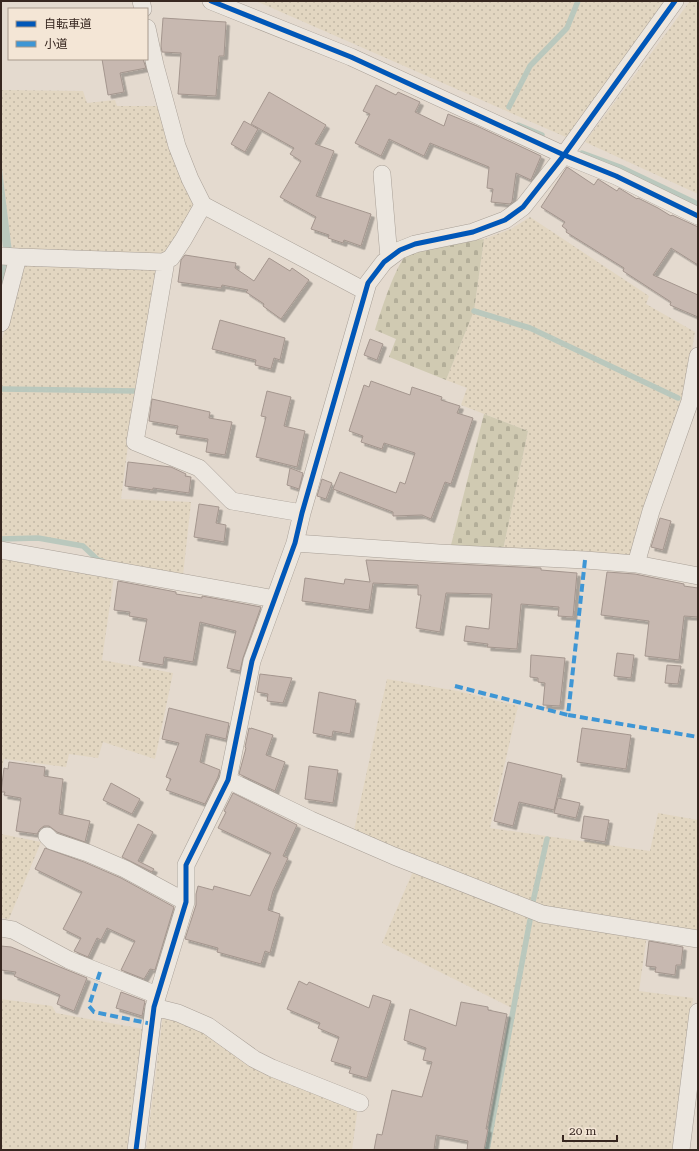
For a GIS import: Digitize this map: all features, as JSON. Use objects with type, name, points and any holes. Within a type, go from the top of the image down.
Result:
[{"type":"street","points":[[211,1],[351,57],[564,155],[616,176],[698,216]]},
{"type":"street","points":[[136,1150],[156,1001],[186,902],[186,865],[228,780],[252,661],[295,543],[302,513],[368,283],[384,262],[400,250],[415,244],[473,232],[505,220],[522,207],[564,155],[676,1]]},
{"type":"street","points":[[148,33],[155,65],[177,146],[190,179],[203,205],[365,291]]},
{"type":"street","points":[[382,174],[389,258]]},
{"type":"street","points":[[1,323],[12,257],[166,261],[171,258],[184,240],[203,205]]},
{"type":"street","points":[[166,261],[136,442],[199,468],[232,501],[302,513]]},
{"type":"street","points":[[636,564],[651,510],[690,400],[698,356]]},
{"type":"street","points":[[295,543],[636,564],[698,576]]},
{"type":"street","points":[[1,550],[275,598]]},
{"type":"street","points":[[228,780],[311,820],[394,856],[542,914],[698,939]]},
{"type":"street","points":[[47,836],[52,841],[88,853],[124,869],[186,902]]},
{"type":"street","points":[[1,928],[13,930],[69,960],[208,1026],[254,1059],[272,1068],[360,1103]]},
{"type":"street","points":[[681,1150],[698,1012]]},
{"type":"shaded area","points":[[256,1],[665,1],[568,138]]},
{"type":"shaded area","points":[[690,1],[698,1],[698,194],[585,142]]},
{"type":"shaded area","points":[[1,90],[83,91],[87,103],[115,100],[117,106],[162,106],[195,200],[195,211],[168,255],[12,251],[1,161]]},
{"type":"shaded area","points":[[1,161],[13,260],[1,305],[1,265],[3,249],[1,232]]},
{"type":"shaded area","points":[[530,217],[649,296],[646,304],[695,332],[683,399],[631,560],[503,550],[528,431],[461,405],[467,388],[446,380],[474,311],[484,239],[511,229]]},
{"type":"shaded area","points":[[20,264],[162,265],[128,445],[121,499],[191,502],[183,576],[98,560],[83,546],[38,538],[1,539],[1,345]]},
{"type":"shaded area","points":[[1,557],[114,576],[102,660],[173,673],[155,759],[103,742],[98,758],[69,754],[66,767],[4,759],[1,775]]},
{"type":"shaded area","points":[[387,679],[458,691],[518,706],[490,828],[650,851],[658,813],[698,820],[698,935],[542,912],[353,835]]},
{"type":"shaded area","points":[[1,834],[41,842],[9,919],[1,918]]},
{"type":"shaded area","points":[[414,869],[647,935],[639,991],[693,998],[674,1150],[487,1150],[514,1009],[382,943]]},
{"type":"shaded area","points":[[1,999],[52,1006],[56,1013],[143,1029],[128,1150],[1,1150]]},
{"type":"shaded area","points":[[163,1015],[176,1018],[358,1107],[352,1150],[146,1150]]},
{"type":"green space","points":[[484,239],[474,311],[446,380],[389,357],[396,339],[375,330],[389,289],[403,259],[408,254],[425,247]]},
{"type":"green space","points":[[484,414],[528,431],[503,550],[451,545]]},
{"type":"building","points":[[163,18],[226,22],[224,56],[219,56],[216,96],[178,94],[181,53],[162,52]]},
{"type":"building","points":[[102,60],[143,60],[146,68],[120,73],[124,92],[108,95]]},
{"type":"building","points":[[376,85],[396,95],[398,92],[420,102],[415,112],[444,126],[448,114],[541,156],[531,180],[516,173],[512,202],[510,204],[491,202],[493,189],[487,188],[489,167],[430,143],[424,156],[389,139],[381,156],[355,143],[370,114],[363,111]]},
{"type":"building","points":[[269,92],[326,125],[315,144],[334,151],[316,196],[371,214],[361,246],[344,240],[343,243],[328,238],[329,235],[311,229],[316,217],[280,197],[301,161],[290,154],[294,148],[251,124]]},
{"type":"building","points":[[244,121],[258,129],[245,152],[231,144]]},
{"type":"building","points":[[567,167],[594,185],[598,179],[617,191],[619,188],[671,216],[672,215],[698,227],[698,265],[671,248],[653,275],[698,295],[698,317],[670,305],[671,302],[623,271],[624,268],[566,232],[567,230],[562,226],[565,222],[541,207]]},
{"type":"building","points":[[185,255],[236,263],[235,268],[254,281],[269,258],[290,271],[292,268],[309,280],[281,319],[263,306],[264,304],[246,292],[248,290],[222,285],[221,288],[178,282],[181,260]]},
{"type":"building","points":[[220,320],[285,338],[280,360],[274,358],[271,369],[255,365],[256,360],[212,349]]},
{"type":"building","points":[[370,339],[383,344],[377,360],[364,355]]},
{"type":"building","points":[[371,381],[410,395],[412,387],[442,397],[441,400],[460,406],[457,413],[473,418],[451,484],[445,482],[431,519],[422,515],[393,516],[393,512],[333,489],[340,472],[396,493],[400,482],[405,484],[415,453],[384,443],[382,449],[361,442],[363,436],[349,431],[364,385],[369,387]]},
{"type":"building","points":[[267,391],[291,397],[284,426],[305,431],[297,467],[256,457],[266,417],[261,416]]},
{"type":"building","points":[[152,399],[210,412],[209,418],[232,422],[225,455],[206,452],[208,439],[176,434],[178,426],[149,421]]},
{"type":"building","points":[[128,462],[171,467],[186,474],[185,476],[191,477],[189,493],[125,486]]},
{"type":"building","points":[[290,468],[303,473],[299,489],[287,485]]},
{"type":"building","points":[[322,479],[332,483],[326,499],[317,496]]},
{"type":"building","points":[[199,504],[219,507],[216,523],[226,525],[224,542],[194,537]]},
{"type":"building","points":[[660,518],[671,521],[663,550],[651,547]]},
{"type":"building","points":[[366,560],[541,568],[541,570],[577,573],[573,617],[558,616],[559,607],[521,604],[517,649],[487,647],[488,644],[464,641],[466,626],[489,629],[492,594],[446,593],[440,632],[416,628],[421,595],[418,595],[418,585],[373,583],[369,610],[302,601],[305,578],[344,584],[345,579],[370,582]]},
{"type":"building","points":[[607,572],[635,574],[698,588],[698,617],[684,616],[679,660],[645,656],[649,621],[601,615]]},
{"type":"building","points":[[118,581],[176,592],[176,594],[202,598],[202,596],[261,607],[243,658],[240,671],[227,668],[236,631],[200,622],[193,662],[164,657],[163,665],[139,661],[147,619],[129,616],[130,612],[114,610]]},
{"type":"building","points":[[617,653],[634,655],[631,678],[614,676]]},
{"type":"building","points":[[531,655],[565,658],[560,706],[543,705],[545,683],[538,682],[538,678],[530,677]]},
{"type":"building","points":[[667,665],[681,666],[678,684],[665,683]]},
{"type":"building","points":[[260,674],[292,678],[283,703],[267,701],[268,694],[257,692]]},
{"type":"building","points":[[319,692],[356,700],[350,734],[333,731],[332,737],[313,733]]},
{"type":"building","points":[[169,708],[229,723],[226,739],[206,734],[200,762],[220,770],[205,804],[166,790],[171,779],[166,777],[179,743],[162,739]]},
{"type":"building","points":[[249,728],[273,735],[266,755],[285,762],[275,791],[239,774],[246,748]]},
{"type":"building","points":[[582,728],[631,735],[626,769],[577,762]]},
{"type":"building","points":[[9,762],[45,767],[44,776],[63,779],[59,814],[90,821],[85,842],[57,832],[49,826],[44,826],[37,834],[16,831],[21,798],[4,795],[5,792],[1,792],[4,768],[8,769]]},
{"type":"building","points":[[508,762],[562,775],[554,810],[519,802],[513,826],[494,821]]},
{"type":"building","points":[[309,766],[338,770],[333,803],[305,799]]},
{"type":"building","points":[[111,783],[140,799],[132,814],[103,800]]},
{"type":"building","points":[[233,793],[297,825],[283,856],[288,858],[273,891],[268,910],[280,914],[270,953],[265,951],[261,964],[217,952],[218,948],[185,939],[196,905],[198,886],[213,890],[214,886],[250,896],[271,853],[218,828]]},
{"type":"building","points":[[558,798],[580,803],[576,818],[554,813]]},
{"type":"building","points":[[584,816],[609,820],[605,842],[581,838]]},
{"type":"building","points":[[138,824],[153,832],[138,861],[154,869],[152,872],[122,857]]},
{"type":"building","points":[[45,848],[84,862],[121,878],[174,907],[155,970],[150,969],[144,979],[121,970],[135,941],[107,928],[101,940],[97,938],[88,957],[74,951],[81,938],[63,929],[82,892],[35,869]]},
{"type":"building","points":[[649,941],[683,947],[681,965],[676,965],[675,975],[655,972],[656,967],[646,966]]},
{"type":"building","points":[[1,946],[11,947],[87,978],[74,1011],[57,1004],[60,995],[14,976],[16,972],[1,970]]},
{"type":"building","points":[[299,981],[307,985],[309,982],[369,1008],[373,995],[391,1001],[367,1078],[349,1073],[351,1067],[331,1061],[339,1037],[318,1028],[320,1023],[287,1009]]},
{"type":"building","points":[[121,992],[145,1001],[142,1016],[116,1008]]},
{"type":"building","points":[[461,1002],[488,1007],[488,1010],[507,1014],[486,1129],[488,1129],[484,1150],[467,1150],[468,1141],[436,1135],[434,1150],[374,1150],[377,1134],[382,1135],[392,1090],[422,1097],[432,1062],[423,1060],[426,1048],[404,1040],[410,1009],[456,1026]]},
{"type":"waterway","points":[[509,107],[530,66],[567,28],[578,1]]},
{"type":"waterway","points":[[518,125],[542,135]]},
{"type":"waterway","points":[[582,153],[620,167],[698,204]]},
{"type":"waterway","points":[[474,311],[530,328],[678,398]]},
{"type":"waterway","points":[[1,389],[136,391]]},
{"type":"waterway","points":[[1,539],[38,538],[83,546],[98,560],[102,561]]},
{"type":"waterway","points":[[532,906],[547,839]]},
{"type":"waterway","points":[[487,1150],[530,920]]},
{"type":"marked path","points":[[585,560],[568,715],[698,737]]},
{"type":"marked path","points":[[455,686],[568,715]]},
{"type":"marked path","points":[[100,972],[89,1006],[94,1012],[152,1024]]},
{"type":"cycle path","points":[[211,1],[351,57],[564,155],[616,176],[698,216]]},
{"type":"cycle path","points":[[136,1150],[154,1007],[186,902],[186,865],[228,780],[252,661],[295,543],[302,513],[368,283],[384,262],[400,250],[415,244],[473,232],[505,220],[523,207],[564,155],[675,1]]}]
